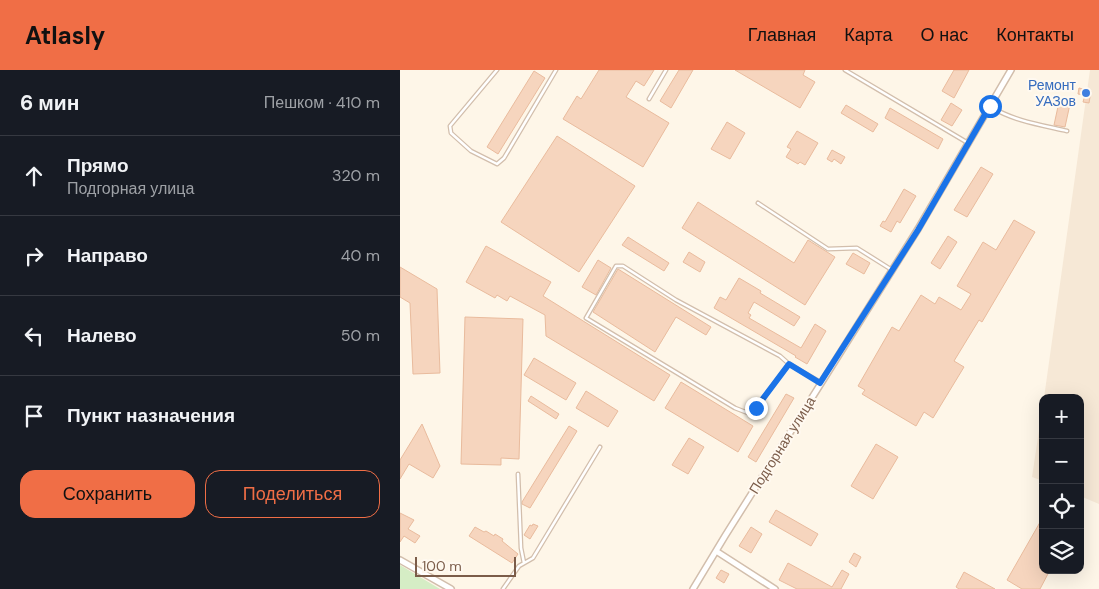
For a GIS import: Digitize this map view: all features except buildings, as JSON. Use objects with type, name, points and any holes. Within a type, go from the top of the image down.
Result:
[{"type":"street","name":"Подгорная улица","points":[[693,589],[892,270],[1011,70]]},
{"type":"street","points":[[716,551],[775,589]]},
{"type":"street","points":[[400,560],[451,589]]},
{"type":"lane","points":[[496,70],[450,126],[451,133],[471,151],[496,164],[504,158],[556,70]]},
{"type":"lane","points":[[650,99],[666,70]]},
{"type":"lane","points":[[845,70],[968,143]]},
{"type":"lane","points":[[990,106],[1003,114],[1038,125],[1067,131]]},
{"type":"lane","points":[[758,203],[828,249],[857,248],[892,270]]},
{"type":"lane","points":[[789,364],[756,408],[748,413],[727,404],[586,318],[616,266],[623,266],[676,300],[780,356],[789,364],[820,383]]},
{"type":"lane","points":[[503,589],[519,566],[534,558],[600,447]]},
{"type":"lane","points":[[518,474],[521,548],[524,563]]},
{"type":"shaded area","points":[[1090,70],[1099,70],[1099,504],[1084,498],[1084,394],[1045,394]]},
{"type":"shaded area","points":[[1039,431],[1039,480],[1032,477]]},
{"type":"green space","points":[[400,565],[440,589],[400,589]]},
{"type":"place","name":"Ремонт УАЗов","points":[[1086,93]]},
{"type":"route","points":[[756,408],[789,364],[820,383],[918,230],[990,106]]}]
